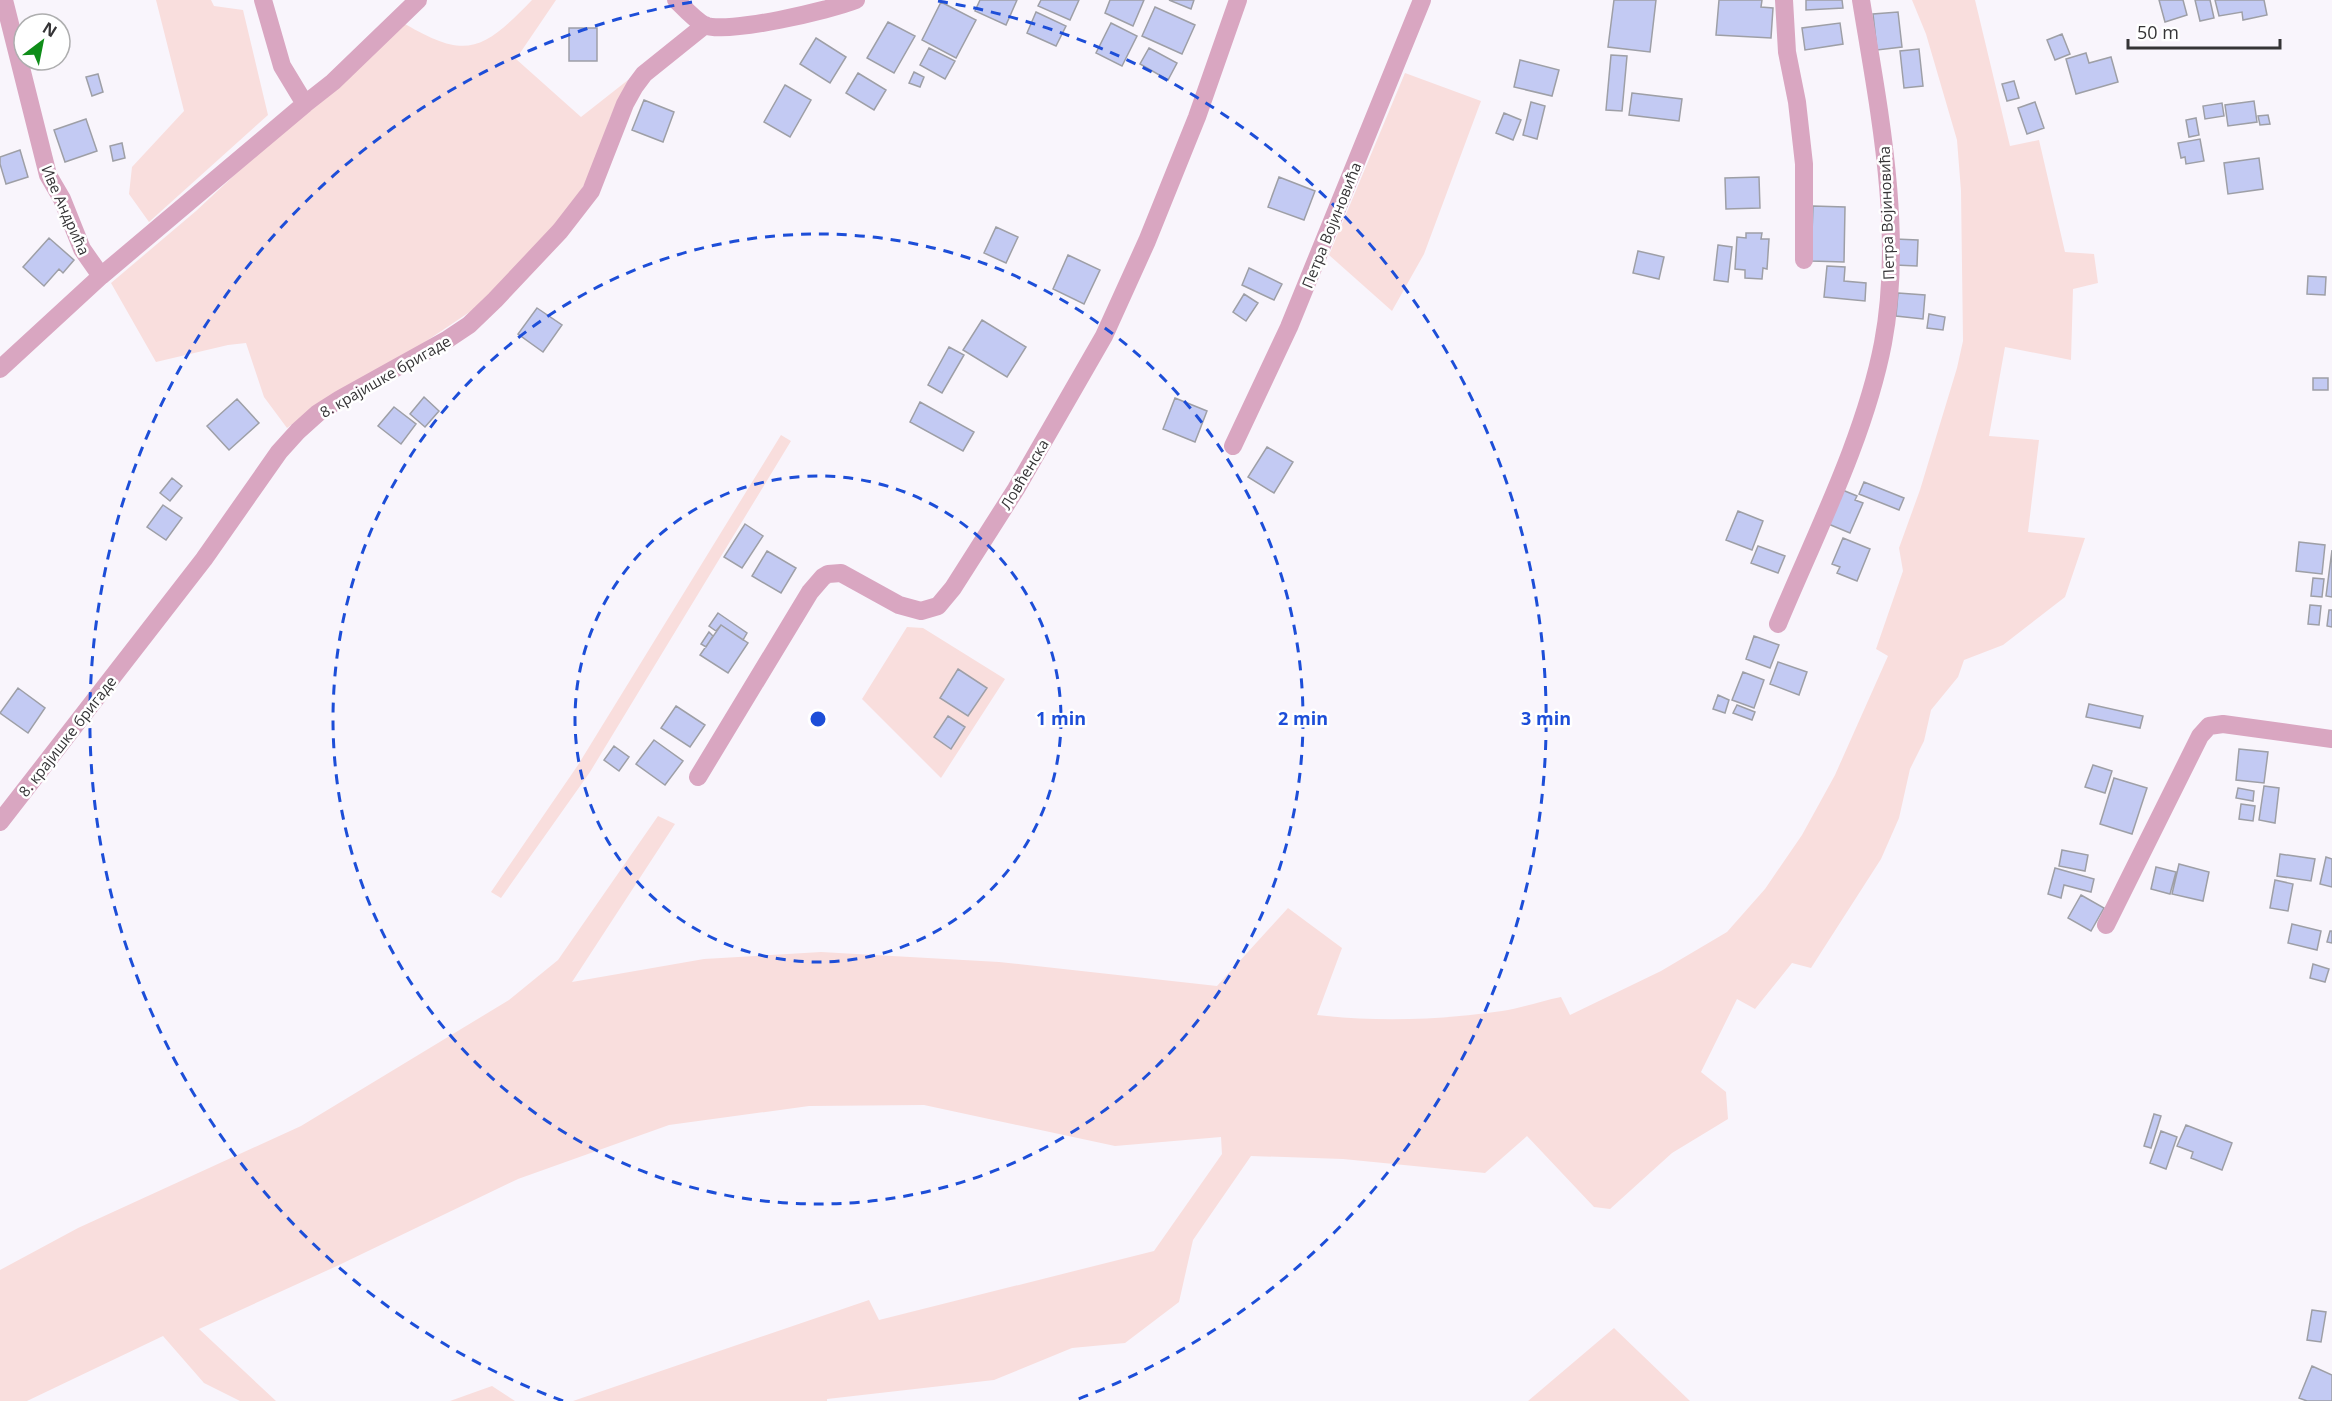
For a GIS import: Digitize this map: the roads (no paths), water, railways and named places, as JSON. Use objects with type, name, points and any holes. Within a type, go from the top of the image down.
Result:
[{"type":"street","name":"Иве Андрића","points":[[4,0],[48,175],[62,199],[81,249],[101,276]]},
{"type":"street","points":[[263,0],[282,66],[305,104]]},
{"type":"street","points":[[0,369],[101,276],[333,82],[418,0]]},
{"type":"street","points":[[676,0],[705,25],[726,28],[753,25],[856,0]]},
{"type":"street","name":"Ловћенска","points":[[698,777],[810,592],[823,577],[834,573],[849,576],[899,605],[921,611],[938,606],[953,588],[1016,489],[1104,336],[1147,241],[1189,138],[1238,0]]},
{"type":"street","name":"Петра Војиновића","points":[[1233,446],[1289,327],[1422,0]]},
{"type":"street","points":[[1784,0],[1786,52],[1797,102],[1804,164],[1804,260]]},
{"type":"street","name":"Петра Војиновића","points":[[1778,624],[1866,407],[1883,342],[1890,272],[1885,147],[1861,0]]},
{"type":"street","name":"8. крајишке бригаде","points":[[0,822],[204,560],[279,452],[318,413],[448,339],[469,325],[495,300],[554,238],[591,191],[625,104],[644,74],[705,25]]},
{"type":"street","points":[[2106,926],[2200,736],[2210,726],[2223,724],[2332,739]]}]
